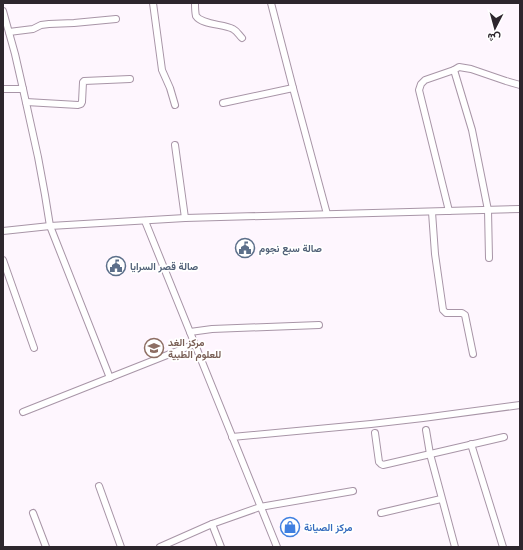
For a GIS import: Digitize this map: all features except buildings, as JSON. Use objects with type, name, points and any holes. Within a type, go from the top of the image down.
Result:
[{"type":"street","points":[[153,3],[162,70],[176,105]]},
{"type":"street","points":[[194,3],[198,18],[206,22],[234,30],[242,38]]},
{"type":"street","points":[[272,3],[327,214]]},
{"type":"street","points":[[3,11],[4,22],[9,32],[26,102],[50,226],[110,378]]},
{"type":"street","points":[[9,32],[33,29],[41,25],[116,19]]},
{"type":"street","points":[[449,211],[419,90],[421,84],[425,80],[459,67],[471,69],[506,82],[520,85]]},
{"type":"street","points":[[454,70],[472,130],[488,210],[489,258]]},
{"type":"street","points":[[26,102],[78,105],[82,102],[82,82],[130,78]]},
{"type":"street","points":[[3,88],[23,89]]},
{"type":"street","points":[[223,104],[293,88]]},
{"type":"street","points":[[175,145],[185,218]]},
{"type":"street","points":[[3,231],[50,226],[185,218],[520,209]]},
{"type":"street","points":[[432,212],[435,254],[443,310],[446,313],[462,312],[465,315],[473,354]]},
{"type":"street","points":[[145,221],[276,547]]},
{"type":"street","points":[[3,260],[34,348]]},
{"type":"street","points":[[190,332],[319,325]]},
{"type":"street","points":[[23,412],[195,344]]},
{"type":"street","points":[[232,437],[378,423],[520,405]]},
{"type":"street","points":[[426,430],[441,499],[455,547]]},
{"type":"street","points":[[375,433],[379,462],[385,465],[504,437]]},
{"type":"street","points":[[471,444],[503,547]]},
{"type":"street","points":[[99,486],[121,547]]},
{"type":"street","points":[[160,547],[170,545],[212,524],[260,507],[353,490]]},
{"type":"street","points":[[382,513],[441,499]]},
{"type":"street","points":[[33,513],[46,547]]},
{"type":"street","points":[[212,524],[221,547]]},
{"type":"place","name":"صالة سبع نجوم","points":[[245,248]]},
{"type":"place","name":"صالة قصر السرايا","points":[[116,266]]},
{"type":"place","name":"مركز الغد للعلوم الطبية","points":[[154,348]]},
{"type":"place","name":"مركز الصيانة","points":[[290,527]]}]
